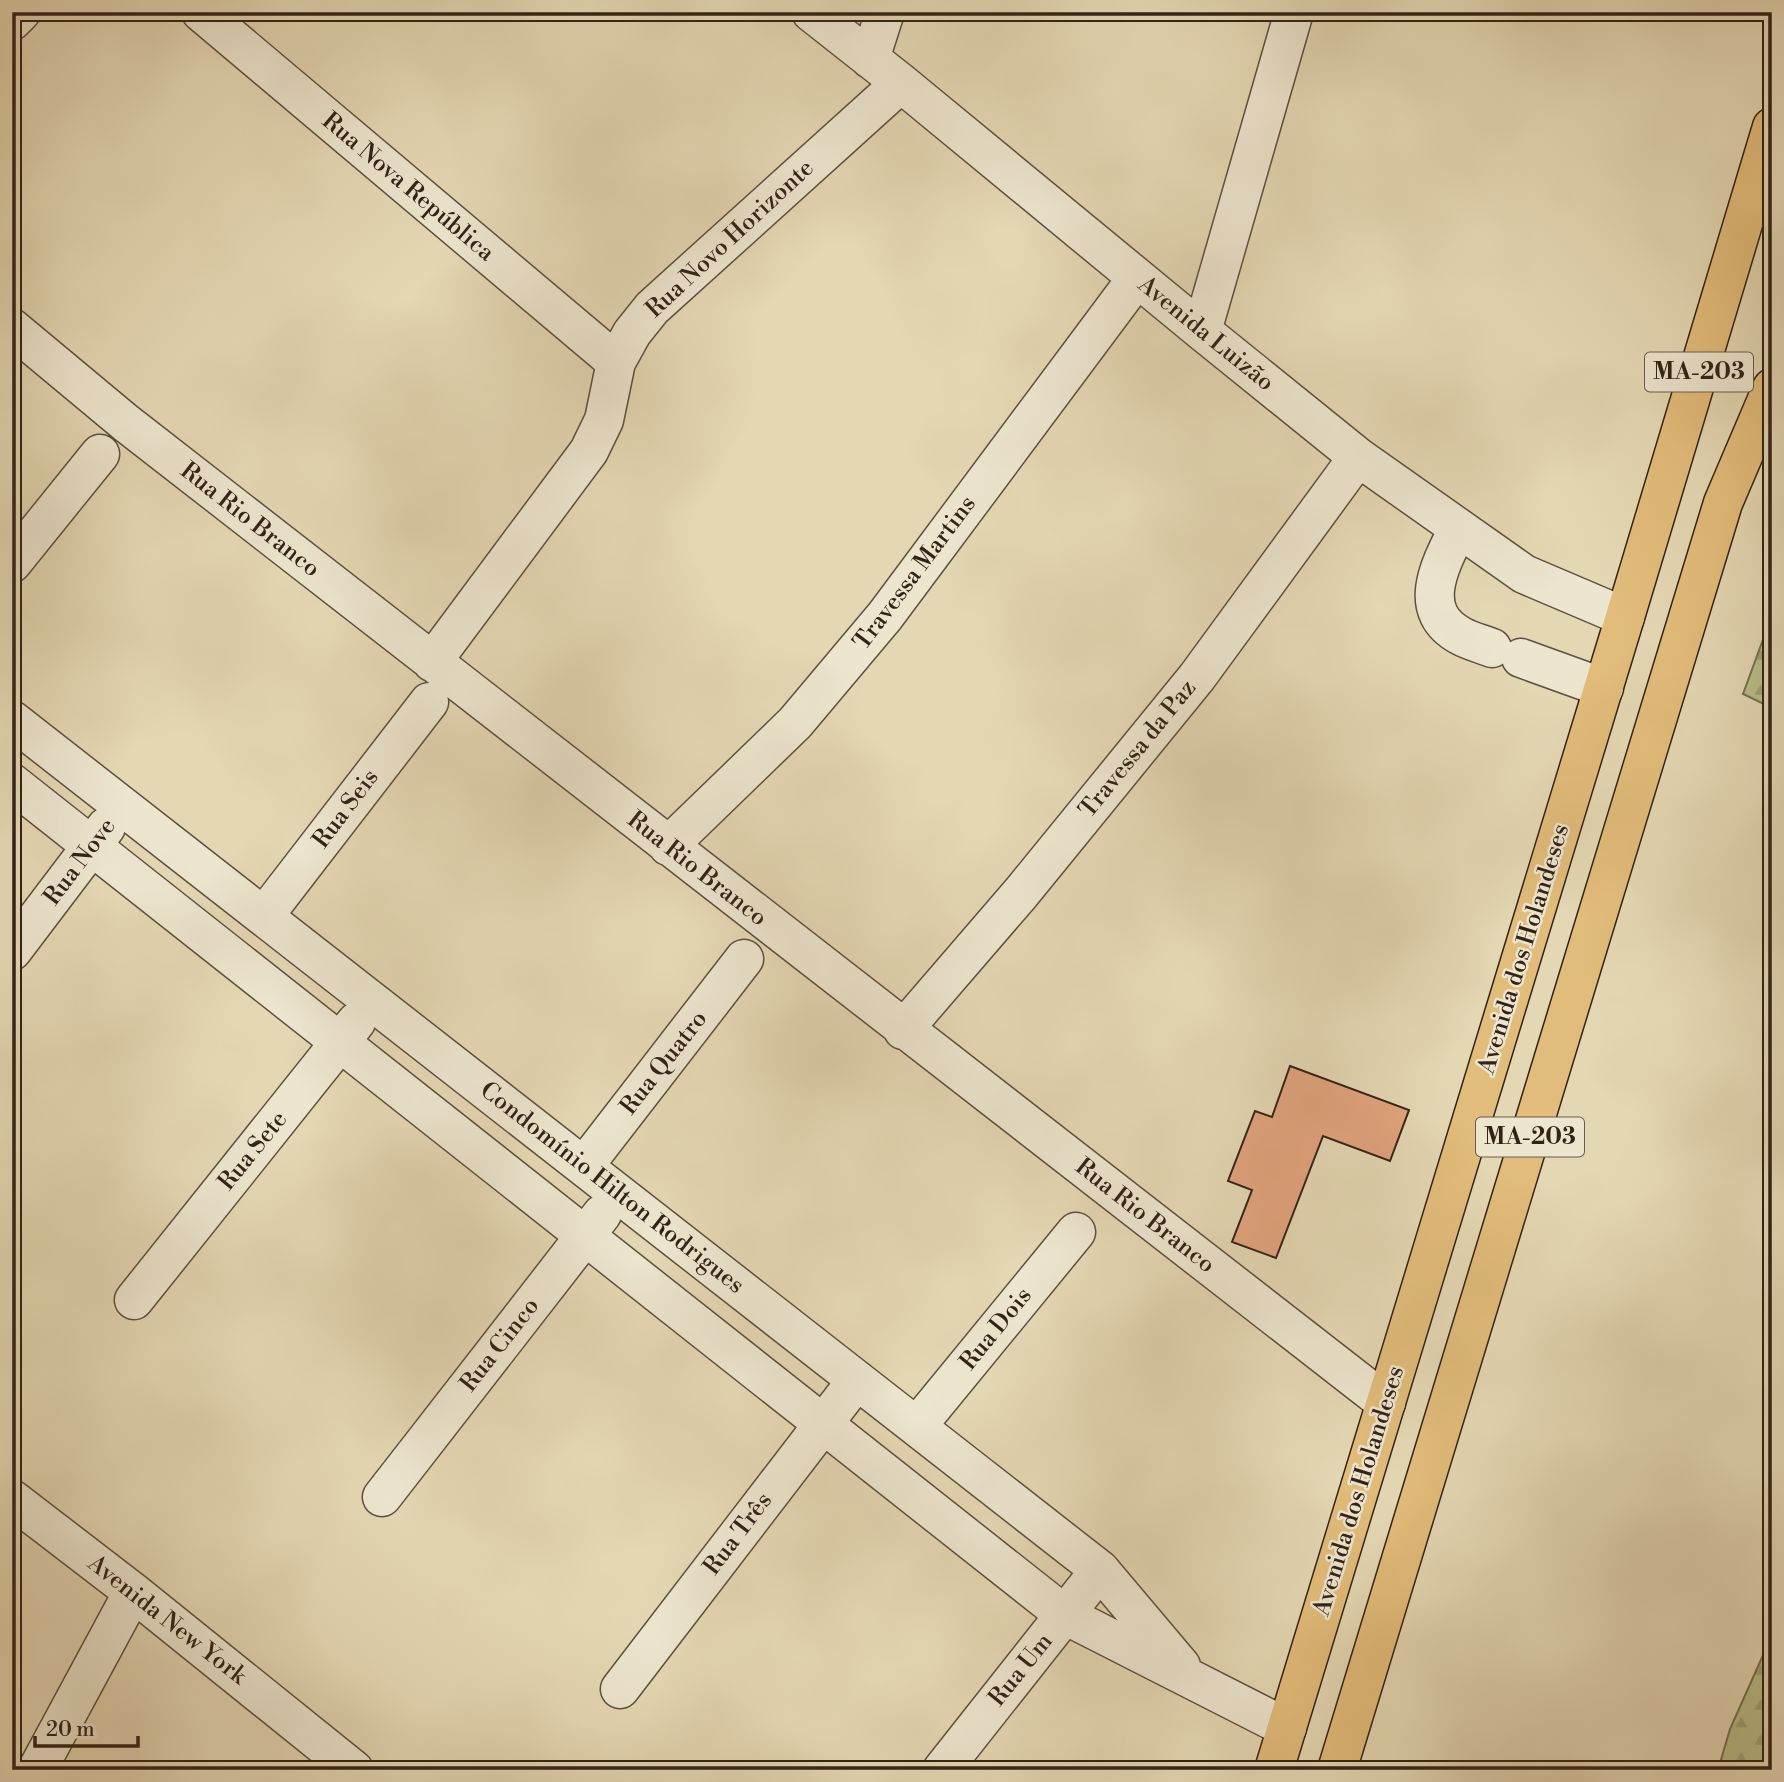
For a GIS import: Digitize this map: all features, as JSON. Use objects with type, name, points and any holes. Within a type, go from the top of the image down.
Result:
[{"type":"main road","name":"Avenida dos Holandeses","points":[[1274,1770],[1772,127]]},
{"type":"main road","name":"MA-203","points":[[1337,1770],[1723,503],[1772,388]]},
{"type":"street","points":[[12,21],[21,12]]},
{"type":"street","name":"Rua Nova República","points":[[201,12],[616,362]]},
{"type":"street","name":"Avenida Luizão","points":[[811,12],[1358,457],[1524,574],[1625,617]]},
{"type":"street","points":[[870,59],[885,12]]},
{"type":"street","points":[[1202,331],[1294,12]]},
{"type":"street","name":"Rua Novo Horizonte","points":[[432,662],[589,451],[604,420],[616,362],[632,333],[652,308],[901,83]]},
{"type":"street","name":"Travessa Martins","points":[[668,846],[795,723],[885,616],[1137,278]]},
{"type":"street","name":"Rua Rio Branco","points":[[12,328],[126,424],[1386,1403]]},
{"type":"street","points":[[12,564],[100,454]]},
{"type":"street","name":"Travessa da Paz","points":[[903,1030],[1021,893],[1197,677],[1358,457]]},
{"type":"street","points":[[1458,529],[1434,583],[1434,599],[1449,627],[1460,636],[1604,688]]},
{"type":"street","name":"Rua Seis","points":[[264,916],[429,702]]},
{"type":"street","name":"Condomínio Hilton Rodrigues","points":[[12,720],[1100,1570],[1191,1677]]},
{"type":"street","name":"Condomínio Hilton Rodrigues","points":[[12,783],[1065,1615],[1287,1728]]},
{"type":"street","name":"Rua Nove","points":[[12,951],[122,805]]},
{"type":"street","name":"Rua Quatro","points":[[584,1166],[744,959]]},
{"type":"street","name":"Rua Sete","points":[[134,1300],[373,1001]]},
{"type":"street","name":"Rua Cinco","points":[[382,1497],[618,1193]]},
{"type":"street","name":"Rua Dois","points":[[917,1426],[1076,1232]]},
{"type":"street","name":"Rua Três","points":[[620,1689],[857,1380]]},
{"type":"street","name":"Avenida New York","points":[[12,1499],[133,1592],[354,1770]]},
{"type":"street","name":"Rua Um","points":[[942,1770],[1100,1570]]},
{"type":"street","points":[[37,1770],[133,1592]]},
{"type":"green space","points":[[1772,615],[1772,708],[1743,694]]},
{"type":"green space","points":[[1772,1641],[1772,1770],[1718,1770],[1730,1729],[1768,1644]]},
{"type":"building","points":[[1290,1066],[1409,1110],[1390,1161],[1323,1136],[1276,1258],[1232,1242],[1252,1190],[1228,1181],[1255,1111],[1272,1117]]}]
